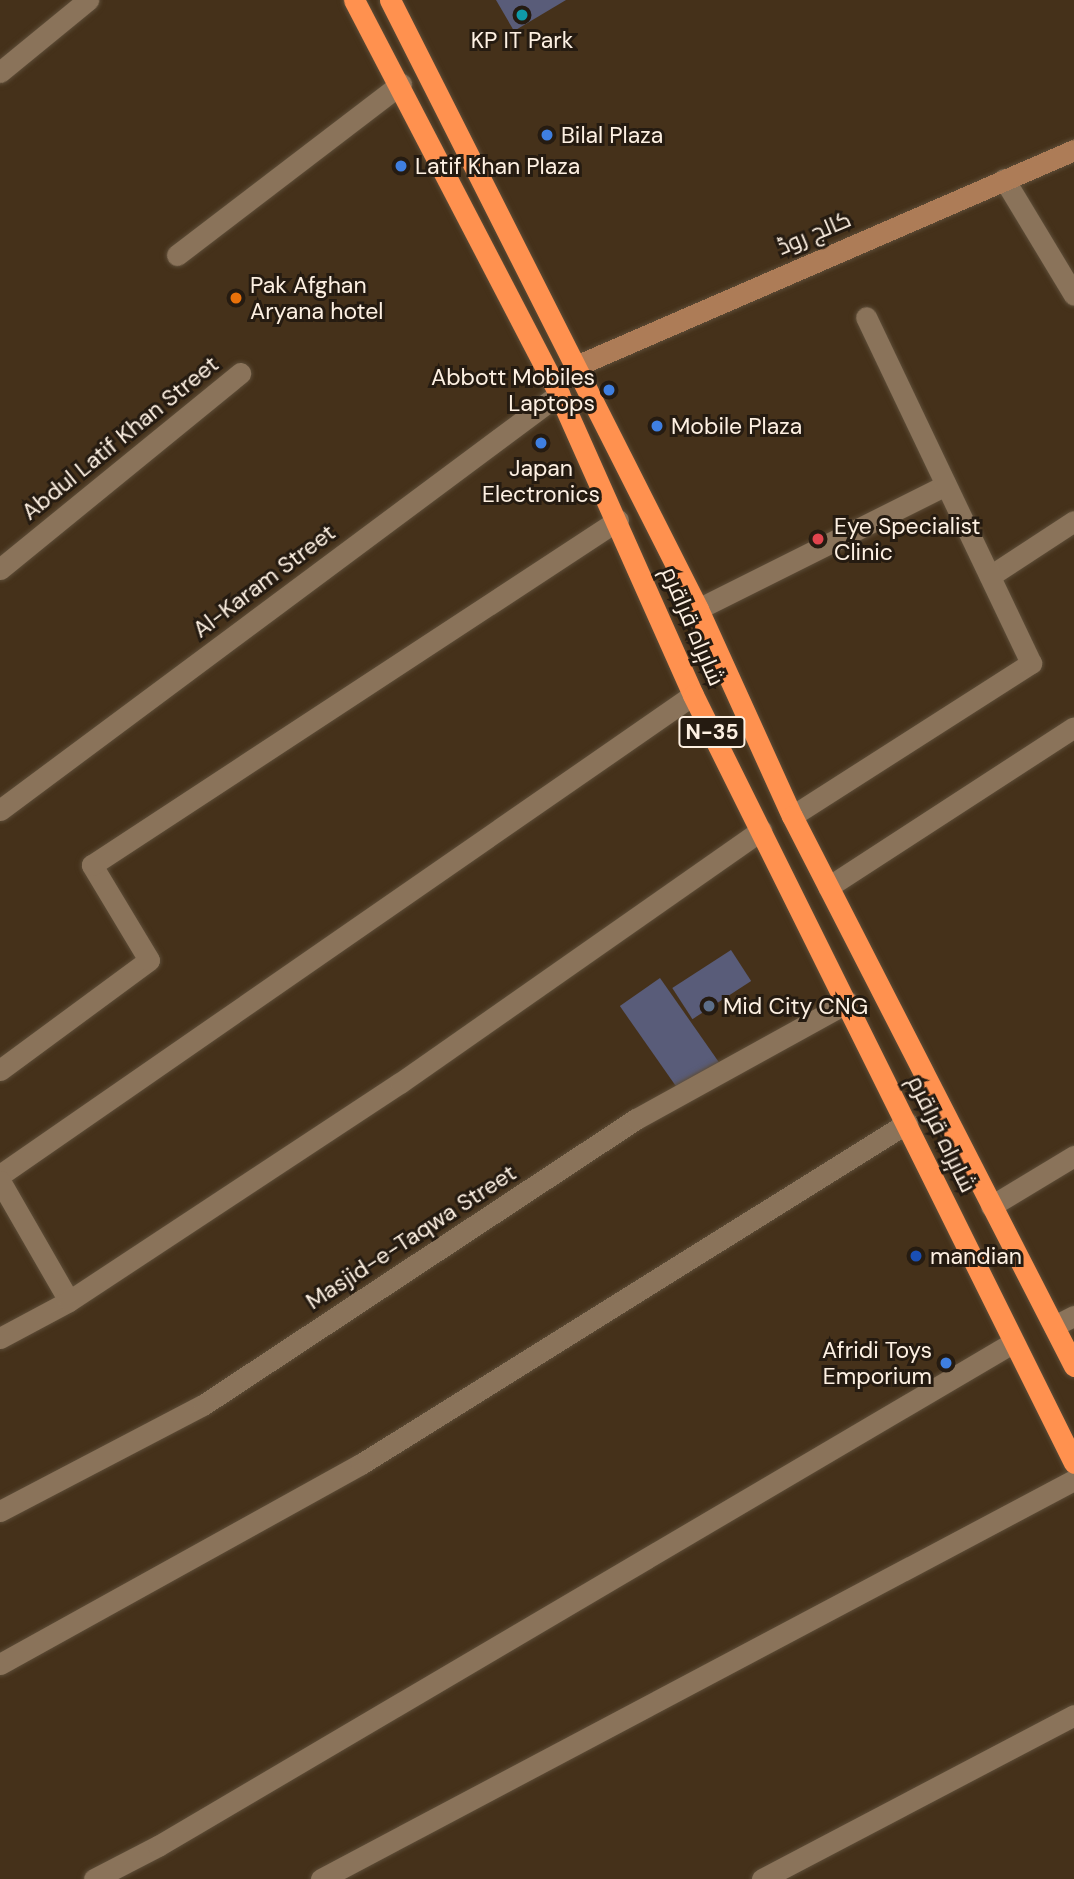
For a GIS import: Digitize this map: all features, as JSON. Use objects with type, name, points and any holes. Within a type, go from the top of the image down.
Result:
[{"type":"highway","name":"شاہراہ قراقرم","points":[[354,0],[401,84],[559,394],[618,520],[693,695],[848,1002],[1074,1463]]},
{"type":"highway","name":"شاہراہ قراقرم","points":[[390,0],[698,609],[792,816],[1074,1366]]},
{"type":"main road","name":"کالج روڈ","points":[[576,366],[1074,150]]},
{"type":"street","points":[[0,72],[88,0]]},
{"type":"street","points":[[177,255],[401,84]]},
{"type":"street","points":[[1004,179],[1074,295]]},
{"type":"street","points":[[792,816],[1031,663],[866,317]]},
{"type":"street","name":"Abdul Latif Khan Street","points":[[0,569],[240,373]]},
{"type":"street","name":"Al-Karam Street","points":[[0,810],[559,394]]},
{"type":"street","points":[[698,609],[946,485]]},
{"type":"street","points":[[0,1070],[149,960],[92,865],[618,520]]},
{"type":"street","points":[[990,576],[1074,521]]},
{"type":"street","points":[[0,1175],[693,695]]},
{"type":"street","points":[[828,887],[1074,727]]},
{"type":"street","points":[[0,1338],[69,1301],[400,1083],[761,830]]},
{"type":"street","name":"Masjid-e-Taqwa Street","points":[[0,1511],[203,1405],[636,1119],[848,1002]]},
{"type":"street","points":[[0,1664],[361,1464],[907,1122]]},
{"type":"street","points":[[991,1206],[1074,1156]]},
{"type":"street","points":[[0,1181],[69,1301]]},
{"type":"street","points":[[1054,1326],[1074,1316]]},
{"type":"street","points":[[94,1879],[158,1846],[1014,1342]]},
{"type":"street","points":[[321,1879],[1074,1480]]},
{"type":"street","points":[[762,1879],[1074,1715]]},
{"type":"building","name":"KP IT Park","points":[[496,0],[566,0],[514,31]]},
{"type":"building","points":[[731,950],[751,981],[692,1019],[672,988]]},
{"type":"building","points":[[660,978],[721,1066],[681,1094],[620,1006]]},
{"type":"place","name":"KP IT Park","points":[[522,15]]},
{"type":"place","name":"Bilal Plaza","points":[[547,135]]},
{"type":"place","name":"Latif Khan Plaza","points":[[401,166]]},
{"type":"place","name":"Pak Afghan Aryana hotel","points":[[236,298]]},
{"type":"place","name":"Abbott Mobiles Laptops","points":[[609,390]]},
{"type":"place","name":"Mobile Plaza","points":[[657,426]]},
{"type":"place","name":"Japan Electronics","points":[[541,443]]},
{"type":"place","name":"Eye Specialist Clinic","points":[[818,539]]},
{"type":"place","name":"Mid City CNG","points":[[709,1006]]},
{"type":"place","name":"mandian","points":[[916,1256]]},
{"type":"place","name":"Afridi Toys Emporium","points":[[946,1363]]}]
